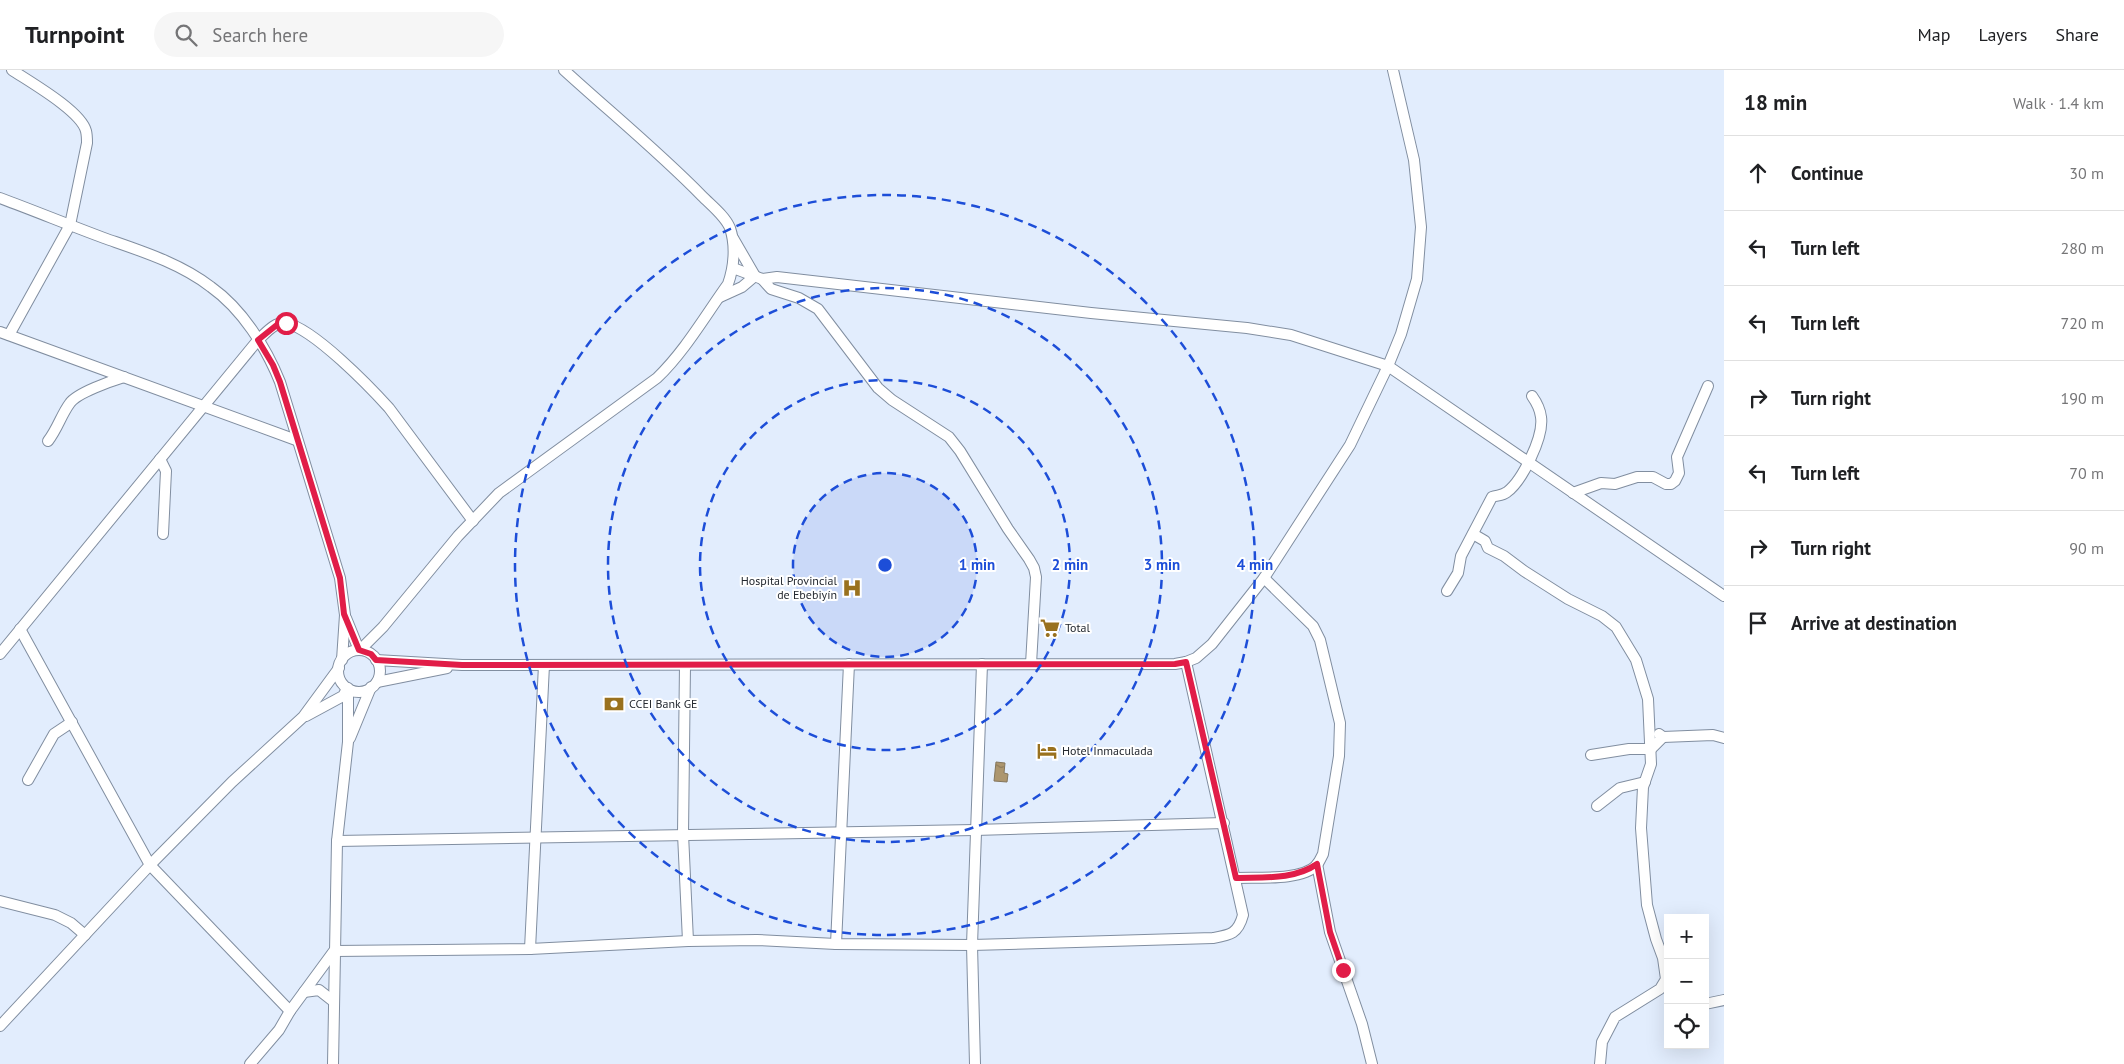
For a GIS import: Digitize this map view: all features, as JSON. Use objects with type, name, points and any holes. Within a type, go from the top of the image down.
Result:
[{"type":"street","points":[[12,70],[56,99],[80,121],[86,130],[87,143],[70,225],[5,334],[296,440]]},
{"type":"street","points":[[564,70],[682,176],[727,222],[732,237],[759,277],[771,289],[799,298],[818,309],[878,388],[892,400],[949,437],[960,451],[1034,568],[1036,577],[1031,664]]},
{"type":"street","points":[[344,614],[360,650],[374,657],[462,665],[1031,664],[1186,662],[1196,658],[1212,644],[1264,578],[1350,445],[1388,366],[1401,334],[1417,279],[1421,227],[1414,160],[1393,70]]},
{"type":"street","points":[[0,198],[147,253],[187,271],[213,288],[243,318],[273,365],[280,382],[296,440],[340,578],[344,614],[340,679],[348,688],[360,692],[374,685],[462,665]]},
{"type":"street","points":[[303,718],[349,653],[360,650],[383,626],[473,521],[500,493],[657,378],[677,356],[728,284],[733,268],[732,237]]},
{"type":"street","points":[[733,268],[759,277],[777,277],[1091,313],[1247,328],[1291,335],[1388,366],[1724,596]]},
{"type":"street","points":[[717,299],[759,277]]},
{"type":"street","points":[[0,654],[258,340],[278,324],[286,323],[300,329],[334,354],[390,408],[473,521]]},
{"type":"street","points":[[48,441],[58,429],[71,401],[103,384],[124,378]]},
{"type":"street","points":[[1574,493],[1601,483],[1615,484],[1636,477],[1653,477],[1666,484],[1671,484],[1675,481],[1679,473],[1677,457],[1708,386]]},
{"type":"street","points":[[1447,591],[1458,573],[1462,556],[1492,497],[1502,495],[1508,491],[1522,475],[1528,463],[1542,418],[1539,406],[1532,396]]},
{"type":"street","points":[[160,459],[166,471],[163,534]]},
{"type":"street","points":[[1473,534],[1480,537],[1488,548],[1504,556],[1568,599],[1602,616],[1616,627],[1636,660],[1648,699],[1652,749],[1650,770],[1645,782],[1642,828],[1645,890],[1654,931],[1664,963]]},
{"type":"street","points":[[1236,878],[1295,875],[1307,872],[1317,864],[1323,854],[1339,756],[1340,723],[1320,640],[1313,626],[1264,578]]},
{"type":"street","points":[[348,742],[380,671],[374,657],[383,626]]},
{"type":"street","points":[[20,629],[150,865],[290,1010]]},
{"type":"street","points":[[334,950],[530,949],[688,941],[758,940],[836,944],[972,945],[1213,938],[1229,935],[1240,927],[1243,915],[1186,662]]},
{"type":"street","points":[[836,944],[849,664]]},
{"type":"street","points":[[974,1064],[972,945],[982,664]]},
{"type":"street","points":[[530,949],[544,665]]},
{"type":"street","points":[[685,665],[683,834],[688,941]]},
{"type":"street","points":[[0,1026],[150,865],[232,782],[303,718],[343,696],[348,688]]},
{"type":"street","points":[[333,1064],[337,841],[348,742],[346,719],[348,688]]},
{"type":"street","points":[[318,709],[336,709],[346,719]]},
{"type":"street","points":[[28,780],[54,734],[72,722]]},
{"type":"street","points":[[1650,727],[1663,737],[1713,735],[1724,738]]},
{"type":"street","points":[[1591,755],[1629,748],[1652,749],[1663,737]]},
{"type":"street","points":[[1597,806],[1620,788],[1645,782]]},
{"type":"street","points":[[337,841],[1224,824]]},
{"type":"street","points":[[1317,864],[1330,932],[1362,1024],[1372,1064]]},
{"type":"street","points":[[0,901],[55,915],[71,923],[85,935]]},
{"type":"street","points":[[250,1064],[278,1030],[290,1010],[334,950]]},
{"type":"street","points":[[1600,1064],[1602,1042],[1615,1017],[1620,1012],[1660,989],[1664,983]]},
{"type":"street","points":[[304,992],[319,990],[333,1001]]},
{"type":"street","points":[[1709,1004],[1724,1000]]},
{"type":"water","points":[[996,762],[1005,763],[1004,773],[1008,774],[1007,782],[994,781]]},
{"type":"place","name":"Hospital Provincial de Ebebiyín","points":[[852,588]]},
{"type":"place","name":"Total","points":[[1050,628]]},
{"type":"place","name":"CCEI Bank GE","points":[[614,704]]},
{"type":"place","name":"Hotel Inmaculada","points":[[1047,751]]},
{"type":"route","points":[[286,323],[278,324],[258,340],[273,365],[280,382],[296,440],[340,578],[344,614],[359,650],[371,654],[376,660],[462,665],[1175,664],[1186,662],[1236,878],[1295,875],[1307,872],[1317,864],[1330,932],[1343,970]]}]
